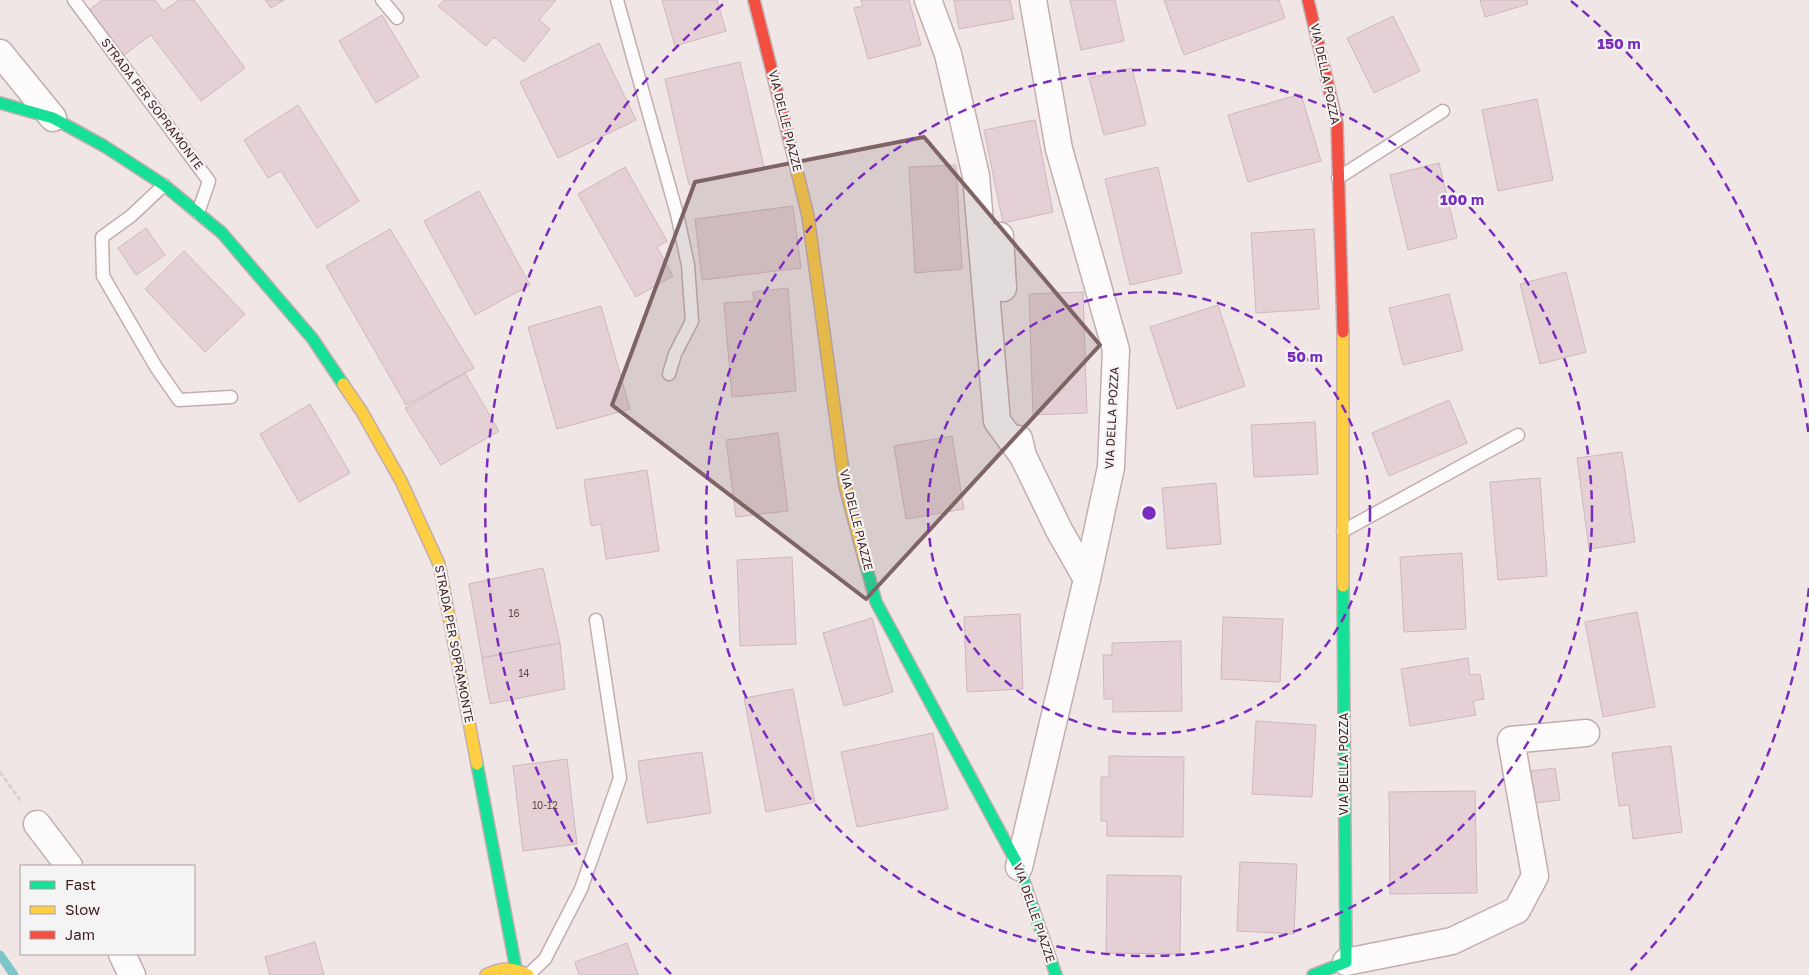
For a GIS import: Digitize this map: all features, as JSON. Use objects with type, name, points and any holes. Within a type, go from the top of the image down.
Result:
[{"type":"street","name":"VIA DELLE PIAZZE","points":[[754,0],[808,216],[845,486],[876,602],[1019,867],[1056,975]]},
{"type":"street","points":[[928,0],[948,54],[976,176],[997,421],[1023,456],[1059,530],[1087,579]]},
{"type":"street","name":"VIA DELLA POZZA","points":[[1019,867],[1087,579],[1111,467],[1116,350],[1059,149],[1032,0]]},
{"type":"street","name":"VIA DELLA POZZA","points":[[1308,0],[1337,123],[1344,363],[1343,531],[1346,962]]},
{"type":"street","points":[[0,53],[53,118]]},
{"type":"street","name":"STRADA PER SOPRAMONTE","points":[[0,103],[53,118],[104,146],[164,184],[198,213],[229,241],[312,338],[362,412],[401,482],[439,564],[516,969]]},
{"type":"street","points":[[1000,236],[1013,417],[1023,456]]},
{"type":"street","points":[[1313,975],[1346,962],[1452,941],[1517,910],[1535,876],[1511,740],[1586,733]]},
{"type":"street","points":[[37,824],[67,865]]},
{"type":"street","points":[[122,955],[132,975]]},
{"type":"street","points":[[486,975],[499,968],[516,969],[528,975]]},
{"type":"lane","name":"STRADA PER SOPRAMONTE","points":[[74,0],[209,181],[198,213]]},
{"type":"lane","points":[[382,0],[397,18]]},
{"type":"lane","points":[[617,0],[677,214],[688,265],[692,321],[675,354],[669,374]]},
{"type":"lane","points":[[1338,178],[1443,111]]},
{"type":"lane","points":[[164,184],[131,216],[102,237],[103,276],[156,367],[178,400],[231,397]]},
{"type":"lane","points":[[1343,531],[1518,435]]},
{"type":"lane","points":[[528,975],[545,959],[581,890],[620,778],[596,620]]},
{"type":"path","points":[[0,772],[37,824]]},
{"type":"highlighted area","points":[[924,137],[1100,345],[866,599],[612,405],[695,182]]},
{"type":"building","points":[[102,0],[155,0],[163,11],[179,0],[194,0],[245,68],[201,101],[151,35],[124,55],[89,10]]},
{"type":"building","points":[[265,0],[284,0],[271,8]]},
{"type":"building","points":[[444,0],[556,0],[539,20],[550,29],[524,62],[494,37],[486,46],[438,6]]},
{"type":"building","points":[[662,0],[717,0],[726,31],[675,46]]},
{"type":"building","points":[[861,0],[909,0],[921,45],[868,59],[854,8],[863,6]]},
{"type":"building","points":[[954,0],[1010,0],[1014,19],[959,29]]},
{"type":"building","points":[[1070,0],[1115,0],[1124,41],[1081,50]]},
{"type":"building","points":[[1164,0],[1279,0],[1285,18],[1184,55]]},
{"type":"building","points":[[1480,0],[1527,0],[1528,4],[1485,17]]},
{"type":"building","points":[[382,15],[419,77],[376,103],[339,41]]},
{"type":"building","points":[[1393,16],[1420,71],[1374,93],[1347,38]]},
{"type":"building","points":[[599,43],[636,120],[558,158],[520,82]]},
{"type":"building","points":[[740,62],[764,167],[689,185],[665,79]]},
{"type":"building","points":[[1132,68],[1146,125],[1104,135],[1089,78]]},
{"type":"building","points":[[1301,94],[1321,161],[1248,182],[1228,115]]},
{"type":"building","points":[[1537,99],[1553,180],[1498,191],[1482,110]]},
{"type":"building","points":[[298,105],[359,201],[317,228],[281,171],[268,178],[244,140]]},
{"type":"building","points":[[1035,120],[1053,212],[1003,223],[984,130]]},
{"type":"building","points":[[1439,163],[1457,238],[1408,250],[1390,175]]},
{"type":"building","points":[[956,165],[962,269],[915,273],[909,167]]},
{"type":"building","points":[[625,167],[667,241],[657,247],[673,276],[636,297],[578,194]]},
{"type":"building","points":[[1158,167],[1182,273],[1130,285],[1105,179]]},
{"type":"building","points":[[479,191],[530,285],[475,315],[424,221]]},
{"type":"building","points":[[793,206],[801,268],[702,280],[695,219]]},
{"type":"building","points":[[146,228],[165,255],[136,275],[118,248]]},
{"type":"building","points":[[390,229],[474,368],[406,405],[326,266]]},
{"type":"building","points":[[1314,229],[1319,309],[1256,313],[1251,233]]},
{"type":"building","points":[[184,251],[245,314],[205,352],[145,289]]},
{"type":"building","points":[[1566,272],[1586,352],[1540,364],[1520,284]]},
{"type":"building","points":[[788,288],[796,391],[732,397],[724,303],[754,301],[753,292]]},
{"type":"building","points":[[1083,292],[1087,413],[1033,415],[1029,294]]},
{"type":"building","points":[[1449,294],[1463,350],[1403,365],[1389,308]]},
{"type":"building","points":[[1218,305],[1245,386],[1177,409],[1150,327]]},
{"type":"building","points":[[601,306],[630,409],[557,429],[528,327]]},
{"type":"building","points":[[465,373],[499,431],[441,465],[405,408]]},
{"type":"building","points":[[1449,400],[1467,443],[1389,476],[1372,433]]},
{"type":"building","points":[[310,404],[350,473],[299,502],[260,434]]},
{"type":"building","points":[[1315,422],[1318,474],[1254,477],[1251,425]]},
{"type":"building","points":[[778,433],[788,511],[736,517],[726,440]]},
{"type":"building","points":[[952,436],[964,509],[906,519],[894,446]]},
{"type":"building","points":[[1622,452],[1635,542],[1589,549],[1577,458]]},
{"type":"building","points":[[647,470],[659,551],[606,559],[601,524],[591,526],[584,480]]},
{"type":"building","points":[[1540,478],[1547,576],[1498,580],[1490,482]]},
{"type":"building","points":[[1216,483],[1221,544],[1167,549],[1162,488]]},
{"type":"building","points":[[1462,553],[1466,629],[1404,632],[1400,557]]},
{"type":"building","points":[[792,557],[796,644],[740,646],[737,560]]},
{"type":"building","points":[[543,568],[560,643],[482,658],[469,584]]},
{"type":"building","points":[[1637,612],[1655,707],[1603,717],[1585,622]]},
{"type":"building","points":[[1020,614],[1023,689],[967,692],[964,617]]},
{"type":"building","points":[[1223,617],[1283,619],[1280,682],[1221,679]]},
{"type":"building","points":[[872,618],[893,692],[844,706],[823,633]]},
{"type":"building","points":[[1181,641],[1182,711],[1113,712],[1113,699],[1104,699],[1103,655],[1112,655],[1112,643]]},
{"type":"building","points":[[560,643],[565,689],[490,704],[482,658]]},
{"type":"building","points":[[1468,658],[1470,675],[1480,674],[1484,699],[1473,701],[1476,715],[1410,726],[1401,669]]},
{"type":"building","points":[[793,689],[815,802],[766,812],[744,698]]},
{"type":"building","points":[[1256,721],[1316,725],[1312,797],[1252,794]]},
{"type":"building","points":[[933,733],[948,809],[857,827],[841,752]]},
{"type":"building","points":[[1671,746],[1682,832],[1633,839],[1629,805],[1619,806],[1612,753]]},
{"type":"building","points":[[702,752],[711,813],[647,823],[638,761]]},
{"type":"building","points":[[1109,756],[1184,757],[1183,837],[1107,836],[1107,821],[1101,821],[1101,777],[1109,777]]},
{"type":"building","points":[[567,759],[577,844],[523,851],[513,766]]},
{"type":"building","points":[[1555,768],[1560,800],[1535,803],[1531,771]]},
{"type":"building","points":[[1475,791],[1477,893],[1390,894],[1389,792]]},
{"type":"building","points":[[1240,862],[1297,864],[1294,934],[1237,931]]},
{"type":"building","points":[[1107,875],[1181,876],[1180,954],[1106,953]]},
{"type":"building","points":[[315,942],[324,975],[270,975],[265,957]]},
{"type":"building","points":[[627,943],[638,975],[579,975],[575,962]]},
{"type":"waterway","points":[[0,955],[14,975]]},
{"type":"traffic: fast","points":[[0,103],[53,118],[104,146],[164,185],[222,233],[312,338],[343,384]]},
{"type":"traffic: fast","points":[[865,562],[876,602],[1019,867],[1056,975]]},
{"type":"traffic: fast","points":[[1313,975],[1346,962],[1343,586]]},
{"type":"traffic: fast","points":[[477,764],[516,969]]},
{"type":"traffic: slow","points":[[795,163],[808,216],[845,486],[865,562]]},
{"type":"traffic: slow","points":[[1343,332],[1343,586]]},
{"type":"traffic: slow","points":[[343,384],[362,412],[401,481],[439,564],[477,764]]},
{"type":"traffic: slow","points":[[486,975],[497,970],[507,969],[528,975]]},
{"type":"traffic: jam","points":[[754,0],[795,163]]},
{"type":"traffic: jam","points":[[1308,0],[1337,123],[1343,332]]}]
